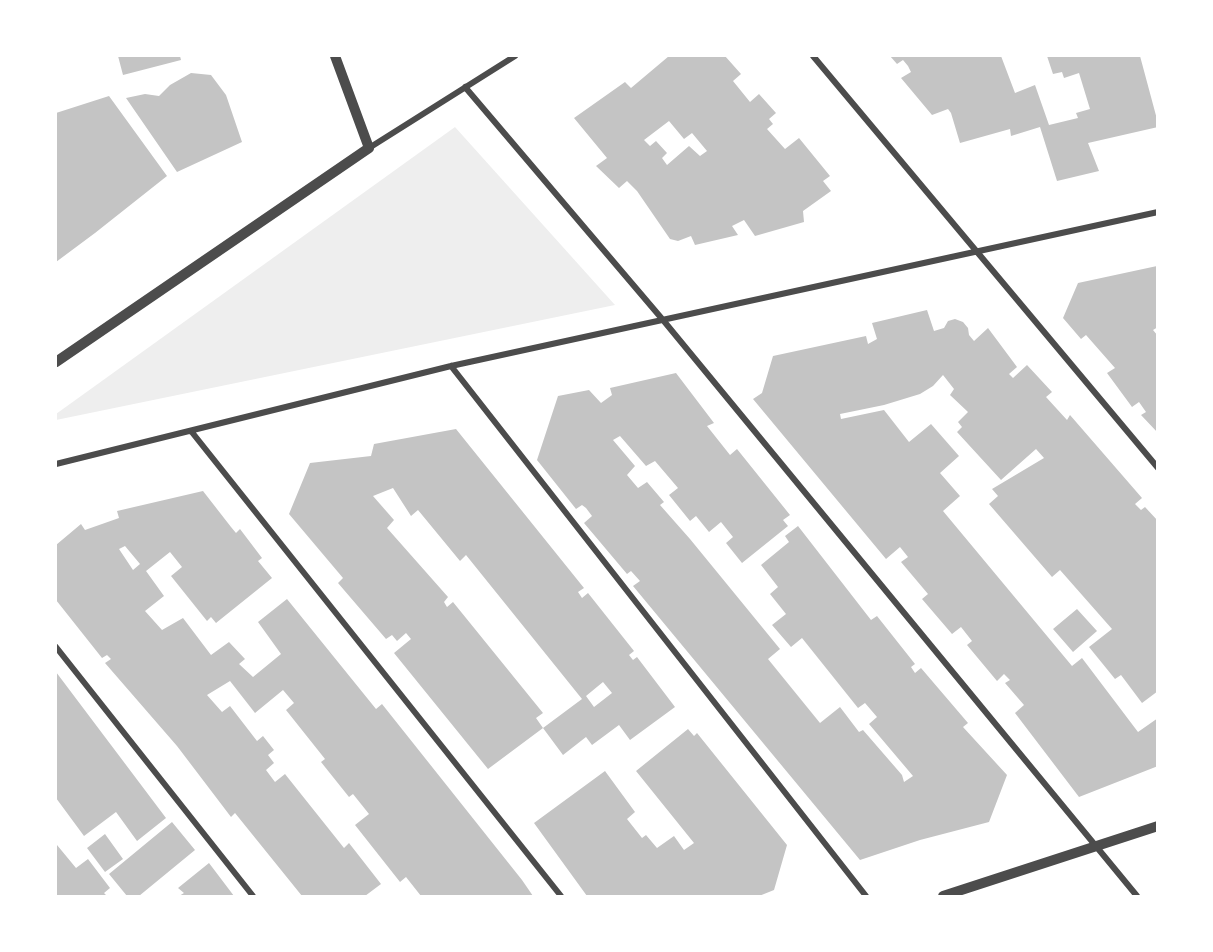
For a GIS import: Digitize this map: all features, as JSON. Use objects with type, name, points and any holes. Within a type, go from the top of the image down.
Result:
[{"type":"street","points":[[335,56],[369,148]]},
{"type":"street","points":[[56,362],[369,148],[515,56]]},
{"type":"street","points":[[813,56],[1158,468]]},
{"type":"street","points":[[465,87],[663,320],[1137,897]]},
{"type":"street","points":[[56,464],[451,366],[1158,212]]},
{"type":"street","points":[[451,366],[866,897]]},
{"type":"street","points":[[191,431],[561,897]]},
{"type":"street","points":[[56,647],[253,897]]},
{"type":"street","points":[[943,897],[1158,826]]},
{"type":"shaded area","points":[[455,127],[615,305],[56,420],[56,414]]},
{"type":"building","points":[[118,56],[180,56],[181,60],[123,75]]},
{"type":"building","points":[[669,56],[725,56],[741,74],[733,81],[750,102],[759,94],[776,113],[769,119],[773,124],[767,129],[785,149],[799,138],[830,176],[823,181],[831,191],[803,211],[804,222],[755,236],[744,220],[732,226],[738,235],[695,245],[691,236],[678,241],[670,239],[637,191],[627,181],[619,188],[596,166],[607,158],[574,118],[625,82],[631,88]],"holes":[[[669,121],[684,139],[692,133],[707,151],[700,156],[689,146],[667,165],[662,158],[667,153],[656,141],[650,146],[644,140]]]},
{"type":"building","points":[[890,56],[1001,56],[1015,93],[1035,85],[1049,125],[1078,118],[1076,113],[1090,109],[1079,73],[1064,78],[1062,72],[1053,74],[1047,56],[1140,56],[1158,127],[1088,143],[1099,171],[1057,181],[1040,127],[1011,136],[1010,129],[960,143],[948,109],[932,115],[901,78],[911,72],[908,66],[903,60],[897,64]]},
{"type":"building","points":[[191,73],[211,75],[226,95],[242,142],[177,172],[126,98],[145,94],[159,96],[170,85]]},
{"type":"building","points":[[109,96],[167,176],[56,262],[56,113]]},
{"type":"building","points":[[1157,266],[1158,327],[1153,330],[1158,336],[1158,433],[1141,415],[1146,412],[1139,402],[1132,407],[1107,373],[1115,368],[1086,335],[1081,339],[1063,318],[1078,283]]},
{"type":"building","points":[[927,310],[934,331],[944,328],[948,321],[955,319],[963,322],[974,341],[988,328],[1017,367],[1009,374],[1013,378],[1027,365],[1052,392],[1046,397],[1067,420],[1070,415],[1142,498],[1135,504],[1141,510],[1145,507],[1158,521],[1158,691],[1142,703],[1121,675],[1115,679],[1089,647],[1112,629],[1060,570],[1052,577],[989,504],[998,496],[992,489],[1044,458],[1036,449],[1001,480],[957,432],[962,427],[958,422],[968,412],[950,395],[954,389],[943,375],[933,386],[920,394],[884,405],[840,414],[841,419],[884,410],[909,442],[931,424],[959,456],[940,473],[960,496],[943,511],[1072,666],[1082,658],[1138,732],[1158,718],[1158,766],[1079,797],[1015,713],[1024,705],[1005,683],[1010,680],[1004,674],[997,681],[967,645],[972,641],[961,627],[952,634],[922,599],[928,594],[901,562],[908,557],[900,547],[886,559],[753,399],[762,393],[773,356],[866,336],[868,344],[877,339],[872,323]]},
{"type":"building","points":[[676,373],[714,423],[707,426],[730,455],[737,449],[790,515],[783,520],[788,526],[742,563],[726,543],[733,537],[721,522],[709,532],[696,516],[690,521],[669,495],[678,488],[655,461],[646,466],[620,436],[613,440],[635,466],[627,475],[638,488],[647,482],[664,502],[660,505],[780,649],[768,659],[820,723],[840,707],[859,732],[863,730],[902,775],[904,782],[913,776],[869,724],[877,717],[865,703],[858,708],[802,638],[791,647],[772,625],[786,614],[770,594],[778,587],[761,565],[789,542],[785,536],[798,526],[871,620],[877,616],[915,664],[911,667],[915,673],[921,668],[968,723],[963,727],[1007,775],[989,822],[920,840],[860,860],[633,586],[640,581],[631,571],[627,574],[584,523],[592,516],[586,508],[582,505],[576,509],[537,460],[558,396],[589,390],[601,403],[612,395],[610,388]]},
{"type":"building","points":[[456,429],[584,588],[578,592],[582,598],[588,593],[634,651],[629,655],[633,660],[637,657],[675,707],[630,740],[619,725],[592,745],[586,737],[563,755],[543,728],[488,769],[394,653],[411,639],[406,633],[397,641],[392,635],[386,639],[338,583],[343,578],[289,514],[310,463],[371,456],[374,444]],"holes":[[[393,488],[411,516],[418,510],[460,561],[466,555],[582,699],[543,728],[536,718],[543,713],[453,602],[447,607],[444,602],[448,597],[387,528],[394,520],[373,496]],[[603,682],[612,693],[594,707],[586,696]]]},
{"type":"building","points":[[203,491],[236,533],[240,529],[262,558],[258,561],[272,578],[216,623],[211,617],[207,621],[171,576],[182,567],[170,552],[146,571],[164,596],[145,611],[162,630],[183,618],[211,655],[229,642],[245,659],[239,664],[253,677],[281,654],[258,622],[287,599],[376,709],[382,704],[533,896],[421,896],[406,877],[400,882],[355,825],[369,814],[353,794],[349,797],[321,762],[325,759],[286,710],[294,703],[283,690],[255,713],[230,681],[207,695],[222,712],[230,706],[257,741],[263,736],[274,750],[268,755],[274,763],[266,770],[275,782],[285,774],[344,848],[349,843],[381,884],[365,896],[302,896],[235,813],[231,817],[177,746],[105,663],[111,659],[107,655],[102,658],[56,600],[56,545],[81,524],[85,530],[119,518],[117,511]],"holes":[[[125,546],[140,564],[133,570],[119,549]]]},
{"type":"building","points":[[1077,609],[1097,631],[1073,652],[1053,629]]},
{"type":"building","points":[[56,672],[166,818],[137,841],[116,812],[84,836],[56,798]]},
{"type":"building","points":[[688,729],[694,736],[697,733],[787,845],[774,890],[759,896],[587,896],[534,823],[605,771],[635,812],[627,819],[642,838],[646,835],[657,848],[674,836],[684,850],[694,843],[636,771]]},
{"type":"building","points":[[172,822],[195,850],[139,896],[127,896],[109,874]]},
{"type":"building","points":[[105,834],[123,859],[105,872],[87,848]]},
{"type":"building","points":[[57,845],[76,868],[88,859],[110,888],[104,893],[107,896],[56,896]]},
{"type":"building","points":[[209,863],[234,896],[179,896],[184,893],[178,888]]}]
